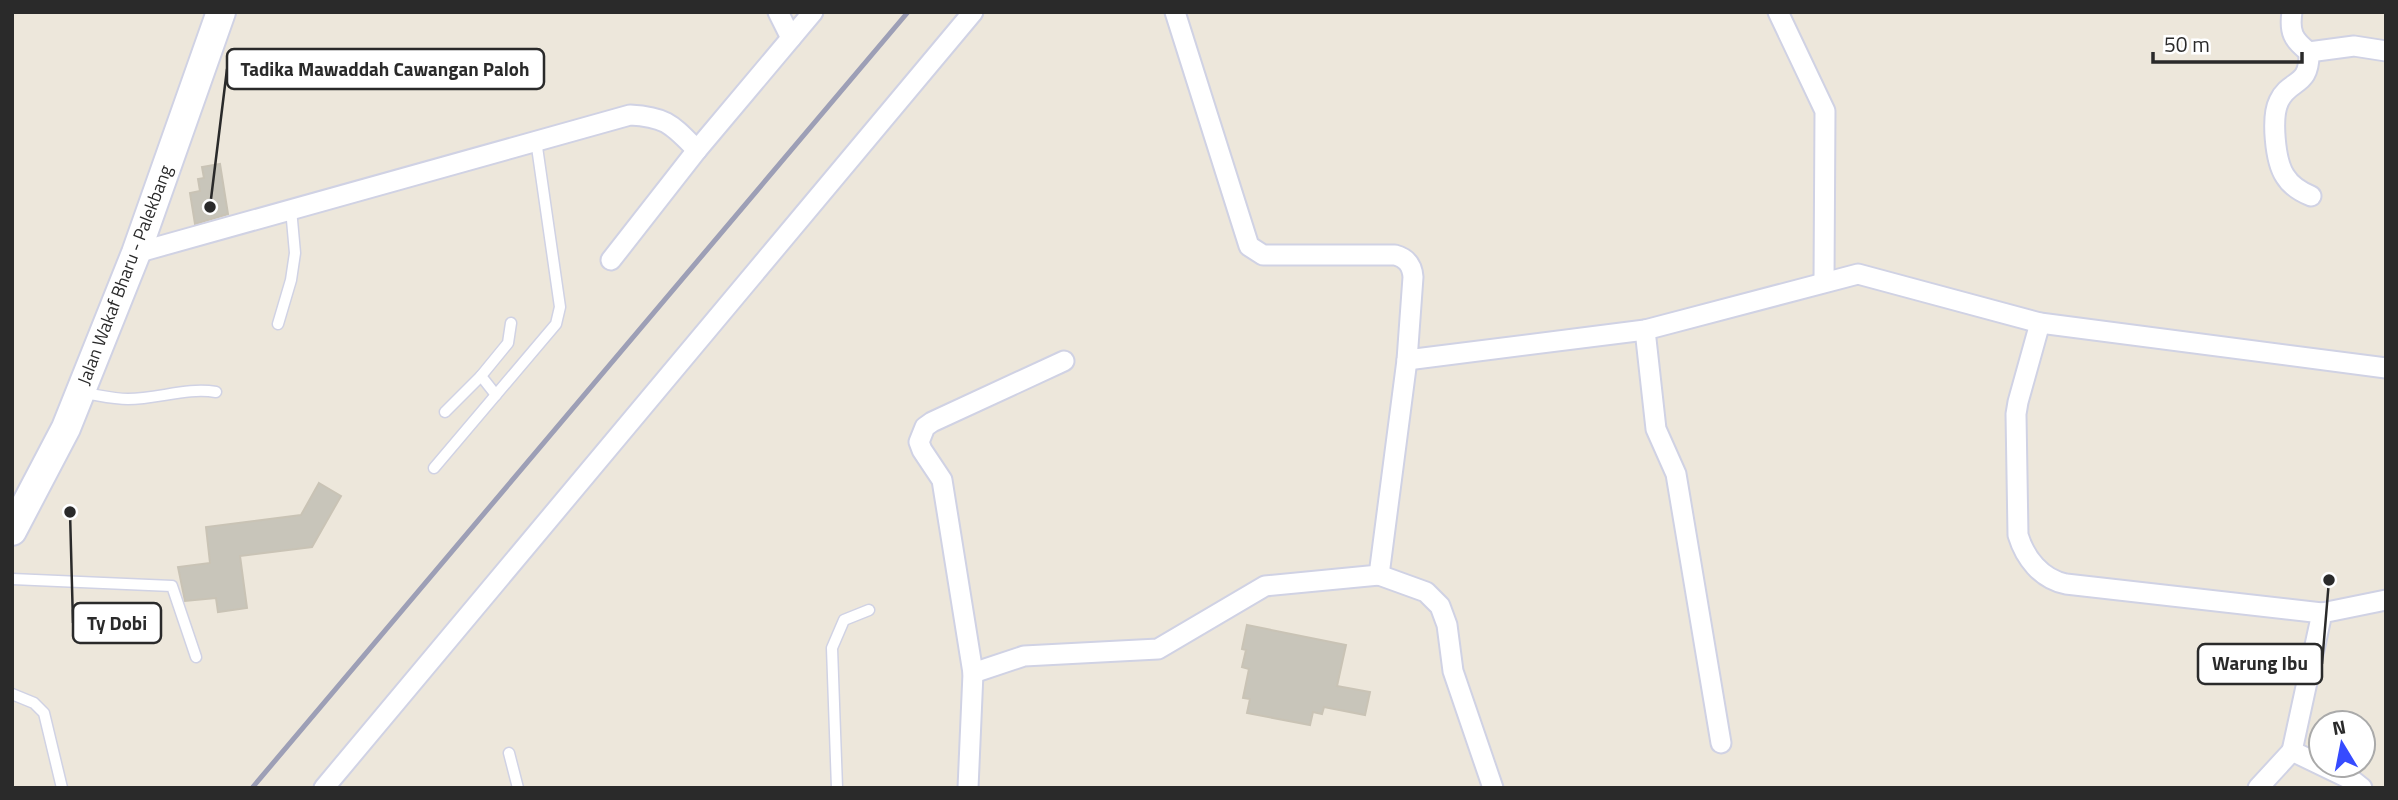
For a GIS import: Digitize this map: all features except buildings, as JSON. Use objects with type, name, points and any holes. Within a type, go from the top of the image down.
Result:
[{"type":"main road","name":"Jalan Wakaf Bharu - Palekbang","points":[[12,531],[66,428],[136,253],[221,12]]},
{"type":"street","points":[[778,12],[791,38]]},
{"type":"street","points":[[611,260],[697,150],[813,12]]},
{"type":"street","points":[[324,788],[973,12]]},
{"type":"street","points":[[1175,12],[1249,246],[1263,255],[1395,255],[1402,257],[1412,269],[1407,360],[1380,575]]},
{"type":"street","points":[[1779,12],[1825,111],[1824,282]]},
{"type":"street","points":[[2292,12],[2293,37],[2309,52]]},
{"type":"street","points":[[2309,52],[2354,46],[2386,51]]},
{"type":"street","points":[[2309,52],[2305,76],[2281,97],[2274,120],[2280,165],[2285,176],[2293,186],[2311,196]]},
{"type":"street","points":[[136,253],[630,115],[654,116],[674,127],[697,150]]},
{"type":"street","points":[[1407,360],[1645,330],[1858,274],[2040,323],[2386,368]]},
{"type":"street","points":[[2040,323],[2016,414],[2018,535],[2039,571],[2066,584],[2322,613],[2386,600]]},
{"type":"street","points":[[1645,330],[1656,429],[1676,474],[1721,743]]},
{"type":"street","points":[[968,788],[973,673],[943,483],[919,442],[921,434],[932,422],[1064,361]]},
{"type":"street","points":[[973,673],[1024,656],[1152,651],[1169,645],[1265,586],[1380,575],[1417,587],[1434,598],[1440,606],[1447,625],[1453,671],[1493,788]]},
{"type":"street","points":[[2258,788],[2292,751],[2322,613]]},
{"type":"street","points":[[2292,751],[2352,780],[2362,788]]},
{"type":"lane","points":[[434,468],[556,324],[561,312],[536,140]]},
{"type":"lane","points":[[278,324],[291,279],[295,253],[291,209]]},
{"type":"lane","points":[[445,412],[481,376],[508,343],[511,323]]},
{"type":"lane","points":[[481,376],[496,395]]},
{"type":"lane","points":[[80,392],[128,399],[193,390],[216,392]]},
{"type":"lane","points":[[12,579],[172,586],[196,657]]},
{"type":"lane","points":[[838,788],[832,648],[844,620],[869,610]]},
{"type":"lane","points":[[12,694],[34,703],[44,713],[61,788]]},
{"type":"lane","points":[[509,753],[518,788]]},
{"type":"railway","points":[[252,788],[908,12]]},
{"type":"place","name":"Tadika Mawaddah Cawangan Paloh","points":[[210,207]]},
{"type":"place","name":"Ty Dobi","points":[[70,512]]},
{"type":"place","name":"Warung Ibu","points":[[2329,580]]}]
